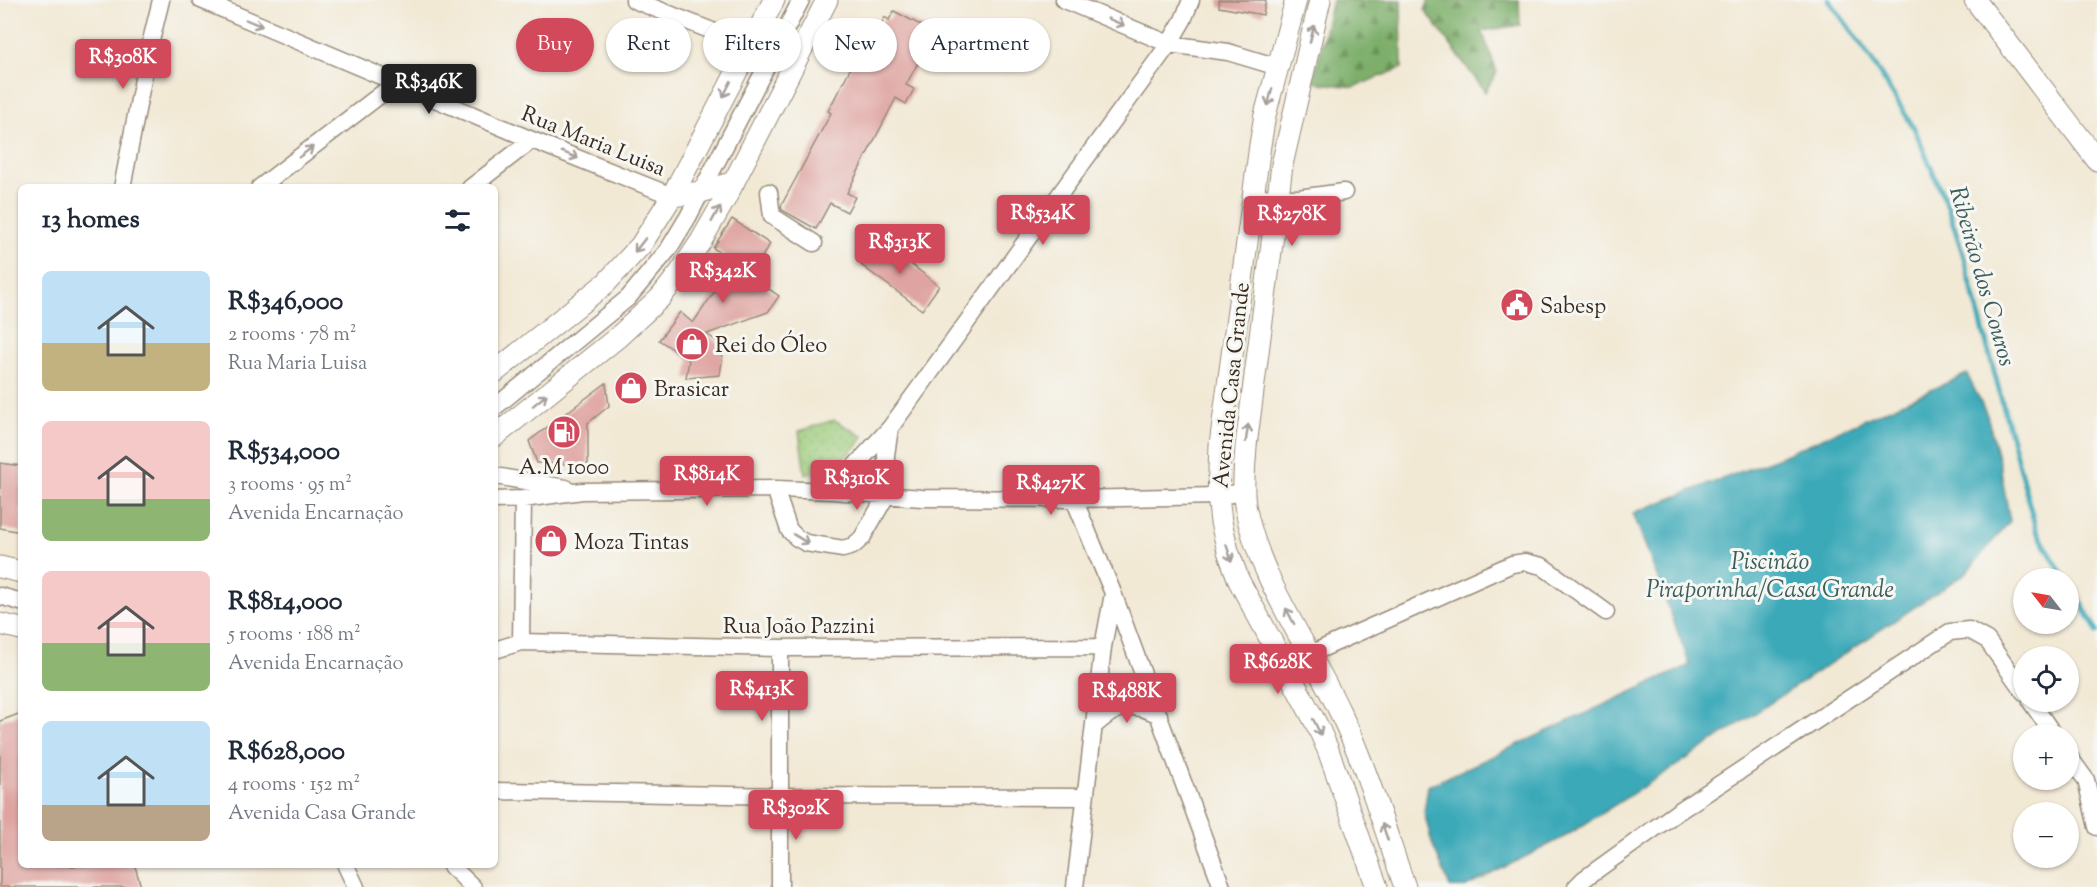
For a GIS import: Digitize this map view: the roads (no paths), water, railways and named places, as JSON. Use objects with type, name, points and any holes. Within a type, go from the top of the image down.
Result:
[{"type":"main road","points":[[765,18],[774,0]]},
{"type":"main road","points":[[498,434],[618,337],[660,298],[701,242],[827,0]]},
{"type":"main road","name":"Avenida Casa Grande","points":[[1296,0],[1265,115],[1220,445],[1218,496],[1228,551],[1239,581],[1318,727],[1377,887]]},
{"type":"main road","name":"Avenida Casa Grande","points":[[1320,0],[1290,128],[1278,199],[1246,446],[1245,506],[1269,576],[1340,711],[1357,750],[1405,887]]},
{"type":"main road","points":[[1975,0],[2097,160]]},
{"type":"main road","points":[[498,370],[606,283],[641,245],[672,196],[736,72]]},
{"type":"main road","points":[[672,196],[700,192],[734,182]]},
{"type":"main road","points":[[0,567],[18,571]]},
{"type":"main road","points":[[0,624],[18,628]]},
{"type":"street","points":[[123,184],[160,0]]},
{"type":"street","name":"Rua Maria Luisa","points":[[201,0],[532,140],[672,196]]},
{"type":"street","points":[[634,0],[703,27]]},
{"type":"street","points":[[498,405],[628,298],[668,250],[801,0]]},
{"type":"street","points":[[1064,0],[1169,44],[1228,52],[1278,67]]},
{"type":"street","points":[[831,491],[890,428],[1169,44],[1191,0]]},
{"type":"street","points":[[265,184],[397,82]]},
{"type":"street","points":[[475,184],[532,140]]},
{"type":"street","points":[[769,192],[772,216],[814,243]]},
{"type":"street","points":[[1253,196],[1278,199],[1344,192]]},
{"type":"street","points":[[775,489],[789,530],[797,538],[806,543],[843,549],[853,546],[862,538],[886,496],[886,455],[890,428]]},
{"type":"street","points":[[498,477],[582,491]]},
{"type":"street","points":[[498,500],[582,491],[775,489],[922,498],[1074,499],[1218,496],[1244,492]]},
{"type":"street","points":[[521,642],[523,499]]},
{"type":"street","points":[[1074,499],[1113,593],[1222,887]]},
{"type":"street","points":[[1310,654],[1512,564],[1524,562],[1542,566],[1606,612]]},
{"type":"street","points":[[1075,887],[1103,647],[1113,593]]},
{"type":"street","points":[[0,596],[18,601]]},
{"type":"street","points":[[1576,887],[1676,813],[1950,632],[1970,630],[1987,640],[2013,677]]},
{"type":"street","name":"Rua João Pazzini","points":[[498,649],[521,642],[780,648],[1103,647]]},
{"type":"street","points":[[780,648],[780,887]]},
{"type":"street","points":[[1094,726],[1118,709],[1133,706],[1158,715]]},
{"type":"street","points":[[2079,770],[2086,780],[2097,827]]},
{"type":"street","points":[[498,791],[779,796],[1084,797]]},
{"type":"street","points":[[347,868],[356,887]]},
{"type":"street","points":[[453,868],[473,887]]},
{"type":"water","name":"Piscinão Piraporinha/Casa Grande","points":[[1967,374],[1987,415],[2000,466],[2010,521],[1966,573],[1676,766],[1566,836],[1466,887],[1450,887],[1432,843],[1424,812],[1428,786],[1690,665],[1633,513],[1782,456]]},
{"type":"waterway","name":"Ribeirão dos Couros","points":[[1829,0],[1867,53],[1915,130],[1947,205],[1963,254],[2036,530],[2058,568]]},
{"type":"waterway","name":"Ribeirão dos Couros","points":[[2079,600],[2097,632]]},
{"type":"place","name":"Sabesp","points":[[1517,305]]},
{"type":"place","name":"Rei do Óleo","points":[[692,344]]},
{"type":"place","name":"Brasicar","points":[[631,388]]},
{"type":"place","name":"A.M 1000","points":[[564,432]]},
{"type":"place","name":"Moza Tintas","points":[[551,541]]}]
